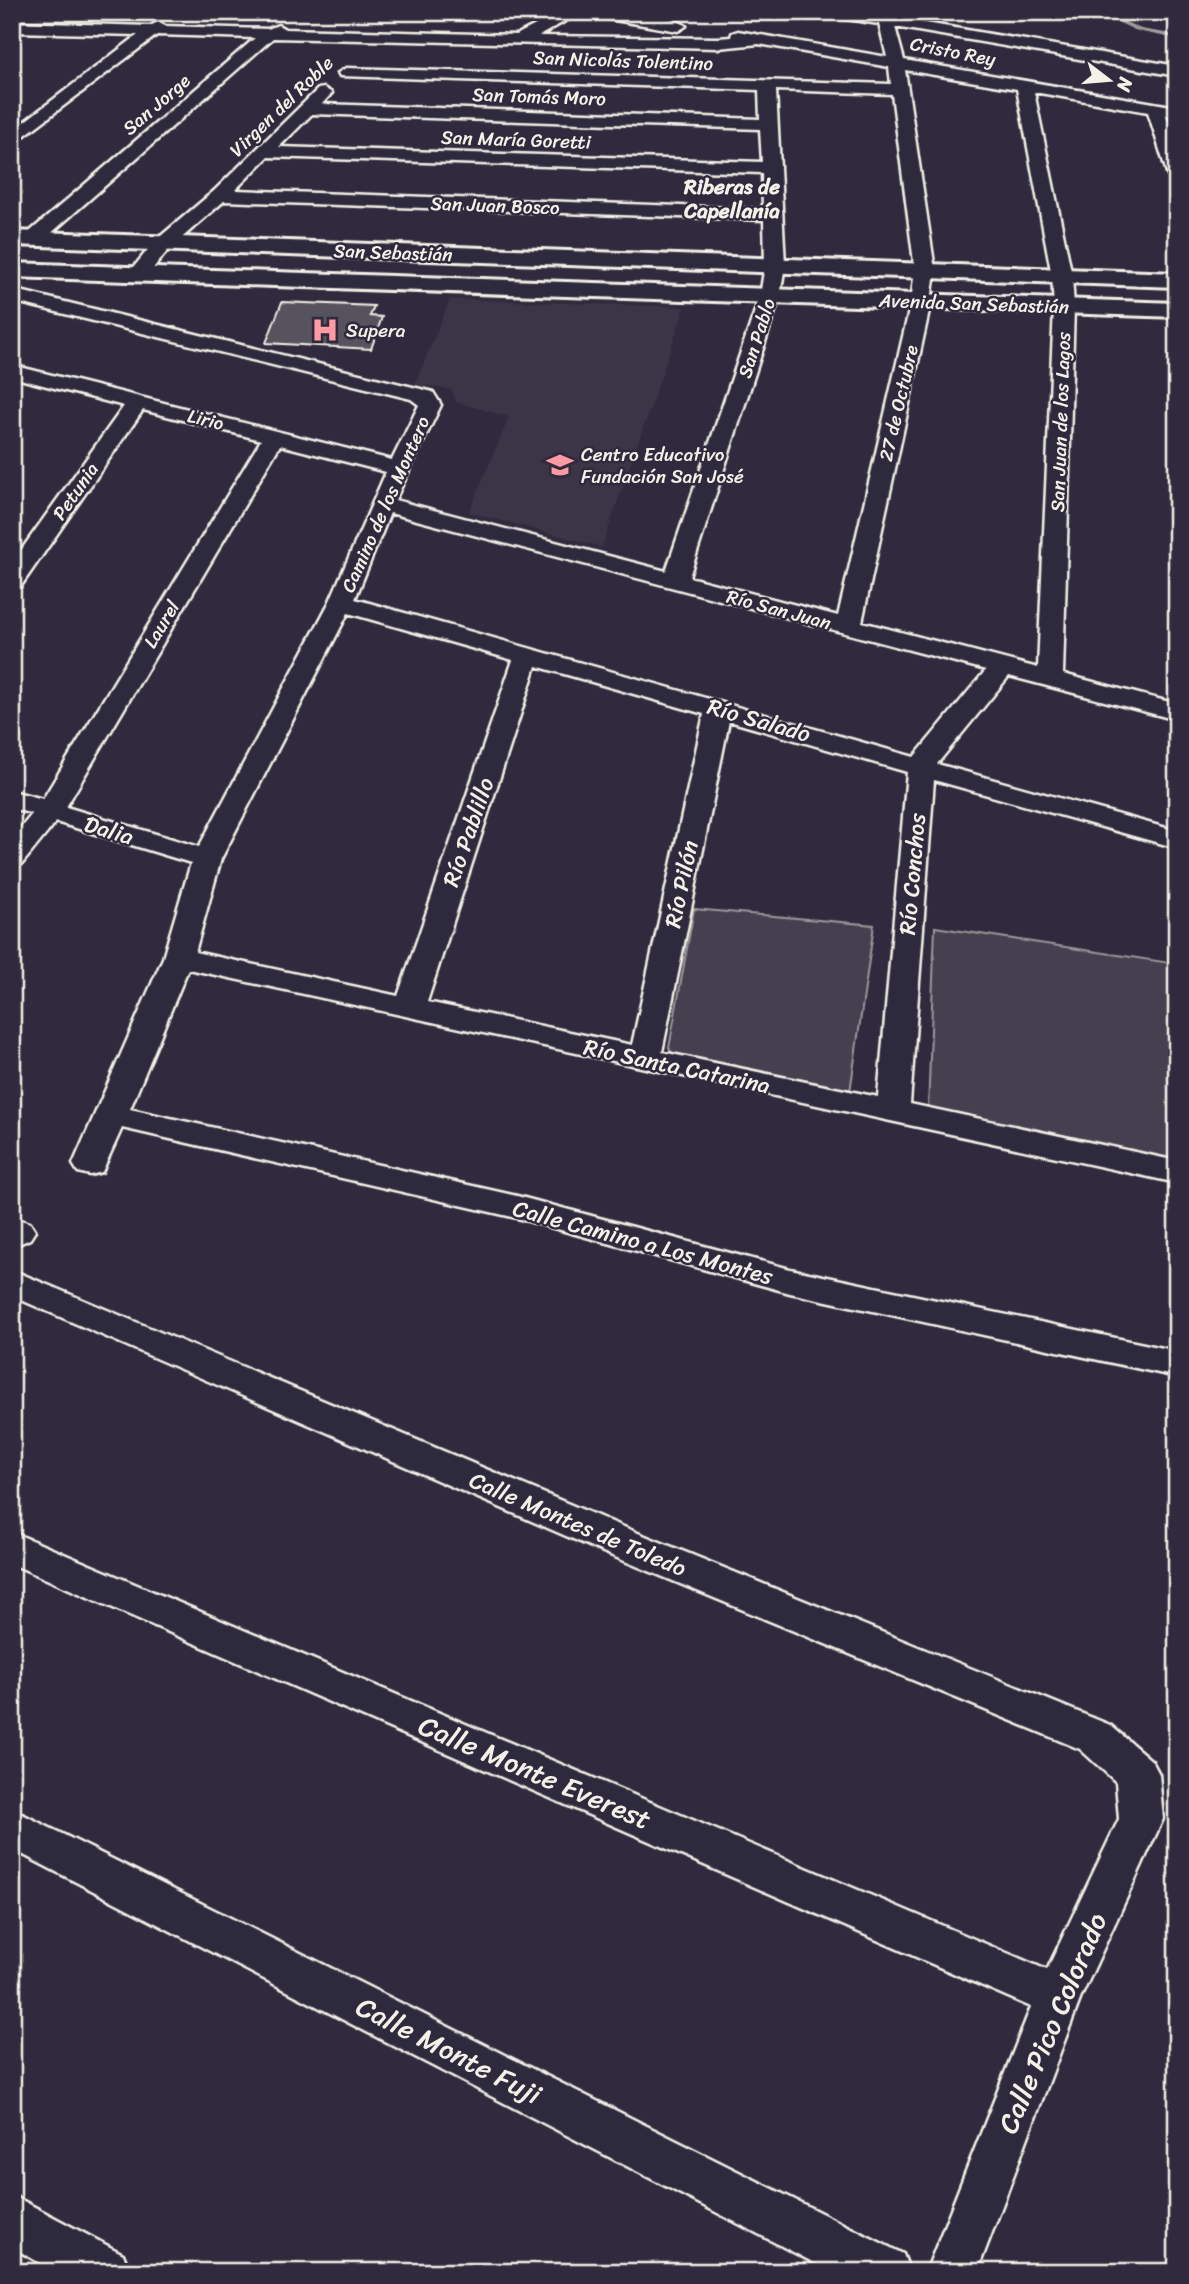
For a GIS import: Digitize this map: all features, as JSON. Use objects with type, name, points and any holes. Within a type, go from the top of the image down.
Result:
[{"type":"main road","name":"San Sebastián","points":[[22,238],[775,265]]},
{"type":"main road","name":"Avenida San Sebastián","points":[[775,265],[1177,279]]},
{"type":"main road","name":"San Sebastián","points":[[12,270],[770,296]]},
{"type":"main road","name":"Avenida San Sebastián","points":[[770,296],[1177,310]]},
{"type":"street","points":[[519,40],[573,12]]},
{"type":"street","name":"Cristo Rey","points":[[597,12],[896,61],[1177,112]]},
{"type":"street","points":[[833,12],[882,17],[1162,66],[1177,71]]},
{"type":"street","points":[[12,140],[152,30],[178,15]]},
{"type":"street","name":"27 de Octubre","points":[[848,628],[921,302],[925,270],[896,61],[882,17]]},
{"type":"street","name":"San Jorge","points":[[22,238],[270,34],[304,18]]},
{"type":"street","name":"Virgen del Roble","points":[[139,273],[162,245],[220,195],[374,46],[427,18]]},
{"type":"street","points":[[12,27],[519,40],[718,43],[758,40]]},
{"type":"street","points":[[1015,28],[1029,44]]},
{"type":"street","points":[[28,46],[77,29]]},
{"type":"street","name":"San Nicolás Tolentino","points":[[346,73],[898,89]]},
{"type":"street","name":"San Pablo","points":[[675,581],[770,296],[775,265],[770,215],[767,85]]},
{"type":"street","name":"San Juan de los Lagos","points":[[1024,85],[1062,276],[1064,307],[1050,679]]},
{"type":"street","points":[[1155,108],[1177,176]]},
{"type":"street","name":"San Tomás Moro","points":[[307,109],[768,124]]},
{"type":"street","name":"San María Goretti","points":[[262,152],[769,168]]},
{"type":"street","name":"San Juan Bosco","points":[[220,195],[770,215]]},
{"type":"street","name":"Camino de los Montero","points":[[12,295],[425,397],[430,405],[382,504],[341,603],[207,859],[178,958],[90,1164]]},
{"type":"street","name":"Lirio","points":[[14,374],[138,402],[399,468]]},
{"type":"street","name":"Petunia","points":[[12,581],[138,402]]},
{"type":"street","name":"Laurel","points":[[12,858],[49,812],[274,436]]},
{"type":"street","name":"Río San Juan","points":[[382,504],[1177,712]]},
{"type":"street","name":"Río Salado","points":[[341,603],[1177,840]]},
{"type":"street","name":"Río Pablillo","points":[[409,1009],[527,656]]},
{"type":"street","points":[[921,766],[1003,666]]},
{"type":"street","name":"Río Pilón","points":[[645,1059],[718,708]]},
{"type":"street","name":"Río Conchos","points":[[893,1111],[921,766]]},
{"type":"street","name":"Dalia","points":[[12,799],[207,859]]},
{"type":"street","name":"Río Santa Catarina","points":[[178,958],[1177,1172]]},
{"type":"street","name":"Calle Camino a Los Montes","points":[[111,1115],[517,1207],[790,1281],[1177,1364]]},
{"type":"street","name":"Calle Montes de Toledo","points":[[12,1282],[624,1544],[1095,1737],[1137,1774]]},
{"type":"street","name":"Calle Monte Everest","points":[[12,1547],[1058,1997]]},
{"type":"street","name":"Calle Pico Colorado","points":[[951,2272],[1058,1997],[1141,1819],[1137,1774]]},
{"type":"street","name":"Calle Monte Fuji","points":[[12,1828],[885,2272]]},
{"type":"street","points":[[12,2219],[105,2272]]},
{"type":"shaded area","points":[[12,12],[102,12],[70,23],[41,22],[39,18]]},
{"type":"shaded area","name":"Centro Educativo Fundación San José","points":[[450,299],[685,307],[602,547],[469,512],[509,417],[456,402],[452,390],[415,384]]},
{"type":"shaded area","points":[[694,909],[874,925],[850,1092],[675,1059],[669,1048]]},
{"type":"shaded area","points":[[935,927],[1177,964],[1177,1164],[928,1110]]},
{"type":"building","name":"Supera","points":[[282,302],[374,306],[370,316],[382,317],[371,349],[266,343]]},
{"type":"waterway","points":[[1099,12],[1139,30],[1177,37]]},
{"type":"place","name":"Supera","points":[[325,330]]},
{"type":"place","name":"Centro Educativo Fundación San José","points":[[560,465]]},
{"type":"district","name":"Riberas de Capellanía","points":[[732,199]]}]
